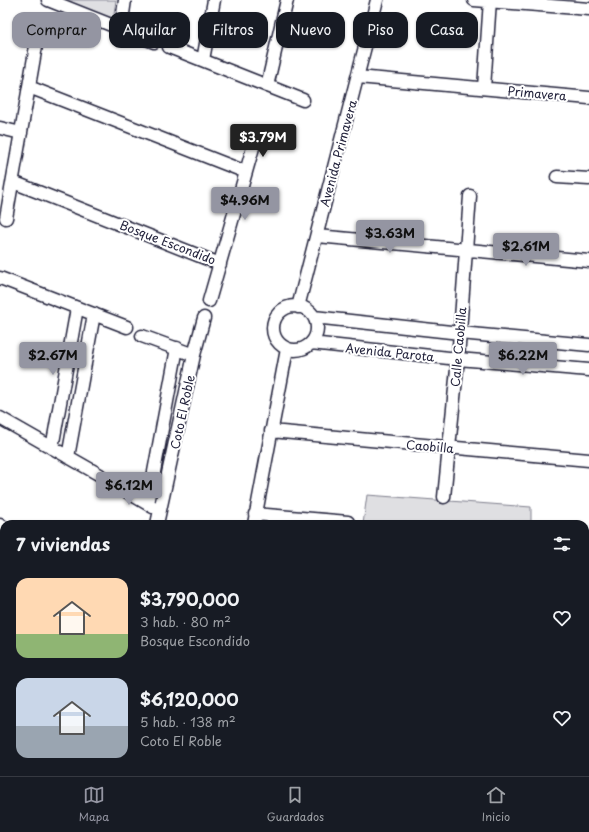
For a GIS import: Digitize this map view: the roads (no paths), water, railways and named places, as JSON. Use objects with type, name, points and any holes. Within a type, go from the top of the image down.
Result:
[{"type":"street","points":[[48,0],[109,23]]},
{"type":"street","points":[[123,12],[125,0]]},
{"type":"street","points":[[203,60],[214,0]]},
{"type":"street","name":"Avenida Primavera","points":[[298,306],[377,0]]},
{"type":"street","points":[[474,0],[576,4],[589,9]]},
{"type":"street","points":[[267,86],[284,1]]},
{"type":"street","points":[[484,88],[490,1]]},
{"type":"street","points":[[6,218],[36,48]]},
{"type":"street","points":[[169,48],[304,100]]},
{"type":"street","name":"Primavera","points":[[358,77],[589,98]]},
{"type":"street","points":[[29,87],[246,172]]},
{"type":"street","points":[[0,128],[21,133]]},
{"type":"street","name":"Bosque Escondido","points":[[13,182],[220,264],[256,137]]},
{"type":"street","points":[[557,176],[589,180]]},
{"type":"street","name":"Calle Caobilla","points":[[444,497],[458,359],[470,196]]},
{"type":"street","points":[[316,236],[589,261]]},
{"type":"street","points":[[209,301],[220,264]]},
{"type":"street","points":[[0,278],[127,327]]},
{"type":"street","points":[[298,306],[308,310],[314,317],[317,331],[312,343],[300,350],[287,349],[280,344],[275,336],[273,327],[276,318],[281,311],[289,307],[298,306]]},
{"type":"street","points":[[52,448],[77,308]]},
{"type":"street","points":[[68,457],[94,314]]},
{"type":"street","points":[[314,317],[589,345]]},
{"type":"street","name":"Coto El Roble","points":[[158,520],[194,355],[204,318]]},
{"type":"street","points":[[142,336],[194,355]]},
{"type":"street","name":"Avenida Parota","points":[[312,343],[458,359],[589,370]]},
{"type":"street","points":[[148,504],[177,348]]},
{"type":"street","points":[[285,520],[254,519],[287,349]]},
{"type":"street","points":[[0,418],[160,511]]},
{"type":"street","name":"Caobilla","points":[[271,431],[589,460]]}]
